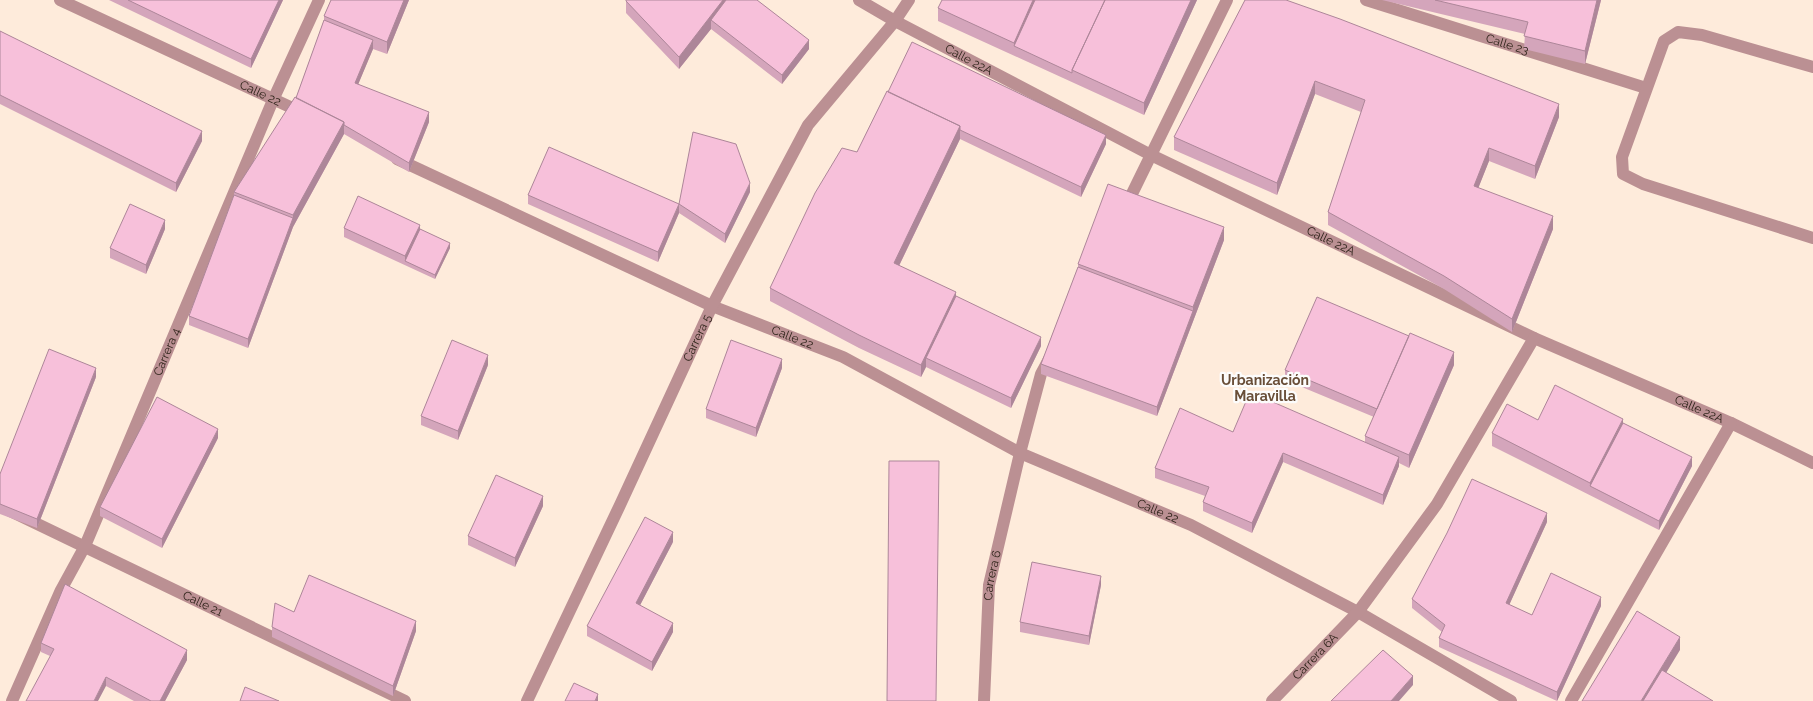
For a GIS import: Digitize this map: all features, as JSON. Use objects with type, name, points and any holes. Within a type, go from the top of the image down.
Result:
[{"type":"street","name":"Calle 22","points":[[60,0],[312,118]]},
{"type":"street","name":"Carrera 4","points":[[12,701],[61,590],[85,546],[273,100],[319,0]]},
{"type":"street","name":"Calle 22A","points":[[859,0],[895,21],[1151,155],[1534,338],[1731,423],[1813,463]]},
{"type":"street","name":"Carrera 5","points":[[526,701],[712,306],[808,126],[895,21],[909,0]]},
{"type":"street","points":[[1121,216],[1227,0]]},
{"type":"street","name":"Calle 23","points":[[1366,0],[1646,88]]},
{"type":"street","points":[[1813,67],[1702,35],[1678,32],[1664,41],[1622,157],[1623,174],[1643,184],[1813,238]]},
{"type":"street","name":"Calle 22","points":[[389,155],[712,306],[843,357],[1020,453],[1192,525],[1358,612],[1511,701]]},
{"type":"street","name":"Carrera 6A","points":[[1272,701],[1358,612],[1437,504],[1534,338]]},
{"type":"street","name":"Carrera 6","points":[[984,701],[988,585],[1041,374],[1055,347]]},
{"type":"street","points":[[1571,701],[1731,423]]},
{"type":"street","name":"Calle 21","points":[[0,506],[405,701]]},
{"type":"building","points":[[128,0],[279,0],[251,59]]},
{"type":"building","points":[[331,0],[404,0],[387,42],[324,16]]},
{"type":"building","points":[[626,0],[723,0],[679,57]]},
{"type":"building","points":[[726,0],[757,0],[809,40],[782,75],[711,20]]},
{"type":"building","points":[[942,0],[1033,0],[1014,43],[938,8]]},
{"type":"building","points":[[1035,0],[1105,0],[1072,73],[1014,46]]},
{"type":"building","points":[[1105,0],[1191,0],[1144,103],[1072,70]]},
{"type":"building","points":[[1245,0],[1286,0],[1559,104],[1535,166],[1489,148],[1474,186],[1553,216],[1512,319],[1444,276],[1328,212],[1365,100],[1315,81],[1277,183],[1174,137]]},
{"type":"building","points":[[1435,0],[1597,0],[1585,51],[1524,36],[1528,22]]},
{"type":"building","points":[[324,20],[373,40],[355,83],[429,112],[409,163],[344,125],[344,122],[296,98]]},
{"type":"building","points":[[0,31],[202,131],[176,183],[0,95]]},
{"type":"building","points":[[912,42],[1106,135],[1081,187],[960,130],[960,126],[888,92]]},
{"type":"building","points":[[887,91],[960,126],[894,263],[956,292],[921,365],[770,288],[815,193],[842,148],[857,152]]},
{"type":"building","points":[[295,97],[344,122],[293,215],[234,192]]},
{"type":"building","points":[[693,132],[736,144],[750,183],[725,234],[679,204]]},
{"type":"building","points":[[549,147],[679,204],[658,252],[528,195]]},
{"type":"building","points":[[1108,184],[1224,227],[1193,307],[1078,264]]},
{"type":"building","points":[[234,195],[293,218],[248,339],[189,316]]},
{"type":"building","points":[[358,196],[420,225],[405,256],[344,228]]},
{"type":"building","points":[[130,204],[165,220],[146,265],[110,248]]},
{"type":"building","points":[[420,229],[450,243],[435,275],[405,261]]},
{"type":"building","points":[[1078,267],[1193,311],[1157,407],[1041,364]]},
{"type":"building","points":[[956,296],[1041,337],[1011,398],[926,358]]},
{"type":"building","points":[[1317,297],[1409,336],[1377,409],[1285,370]]},
{"type":"building","points":[[1410,333],[1454,352],[1409,455],[1365,436]]},
{"type":"building","points":[[452,340],[488,355],[458,431],[421,416]]},
{"type":"building","points":[[731,340],[782,359],[756,428],[706,409]]},
{"type":"building","points":[[49,349],[96,368],[37,519],[0,504],[0,474]]},
{"type":"building","points":[[1555,385],[1623,419],[1590,483],[1492,433],[1507,404],[1538,420]]},
{"type":"building","points":[[1250,392],[1399,457],[1383,495],[1283,453],[1252,523],[1203,502],[1209,487],[1155,468],[1180,408],[1233,432]]},
{"type":"building","points":[[157,397],[218,429],[162,539],[100,507]]},
{"type":"building","points":[[1623,423],[1692,457],[1659,521],[1590,486]]},
{"type":"building","points":[[889,461],[939,461],[936,701],[887,701]]},
{"type":"building","points":[[496,475],[543,496],[515,558],[468,536]]},
{"type":"building","points":[[1472,479],[1547,513],[1506,603],[1532,615],[1551,573],[1601,597],[1557,692],[1439,638],[1445,625],[1412,599],[1447,533]]},
{"type":"building","points":[[645,517],[673,532],[636,603],[673,623],[652,662],[587,626]]},
{"type":"building","points":[[1032,562],[1101,576],[1089,636],[1020,622]]},
{"type":"building","points":[[309,575],[416,621],[393,686],[272,627],[275,603],[294,612]]},
{"type":"building","points":[[65,584],[187,650],[160,701],[151,701],[106,677],[94,701],[26,701],[54,649],[41,643]]},
{"type":"building","points":[[1637,611],[1680,637],[1641,701],[1582,701]]},
{"type":"building","points":[[1383,650],[1413,676],[1391,701],[1331,701]]},
{"type":"building","points":[[1662,670],[1713,701],[1643,701]]},
{"type":"building","points":[[574,683],[598,694],[595,701],[565,701]]},
{"type":"building","points":[[245,687],[279,701],[240,701]]},
{"type":"district","name":"Urbanización Maravilla","points":[[1265,388]]}]
